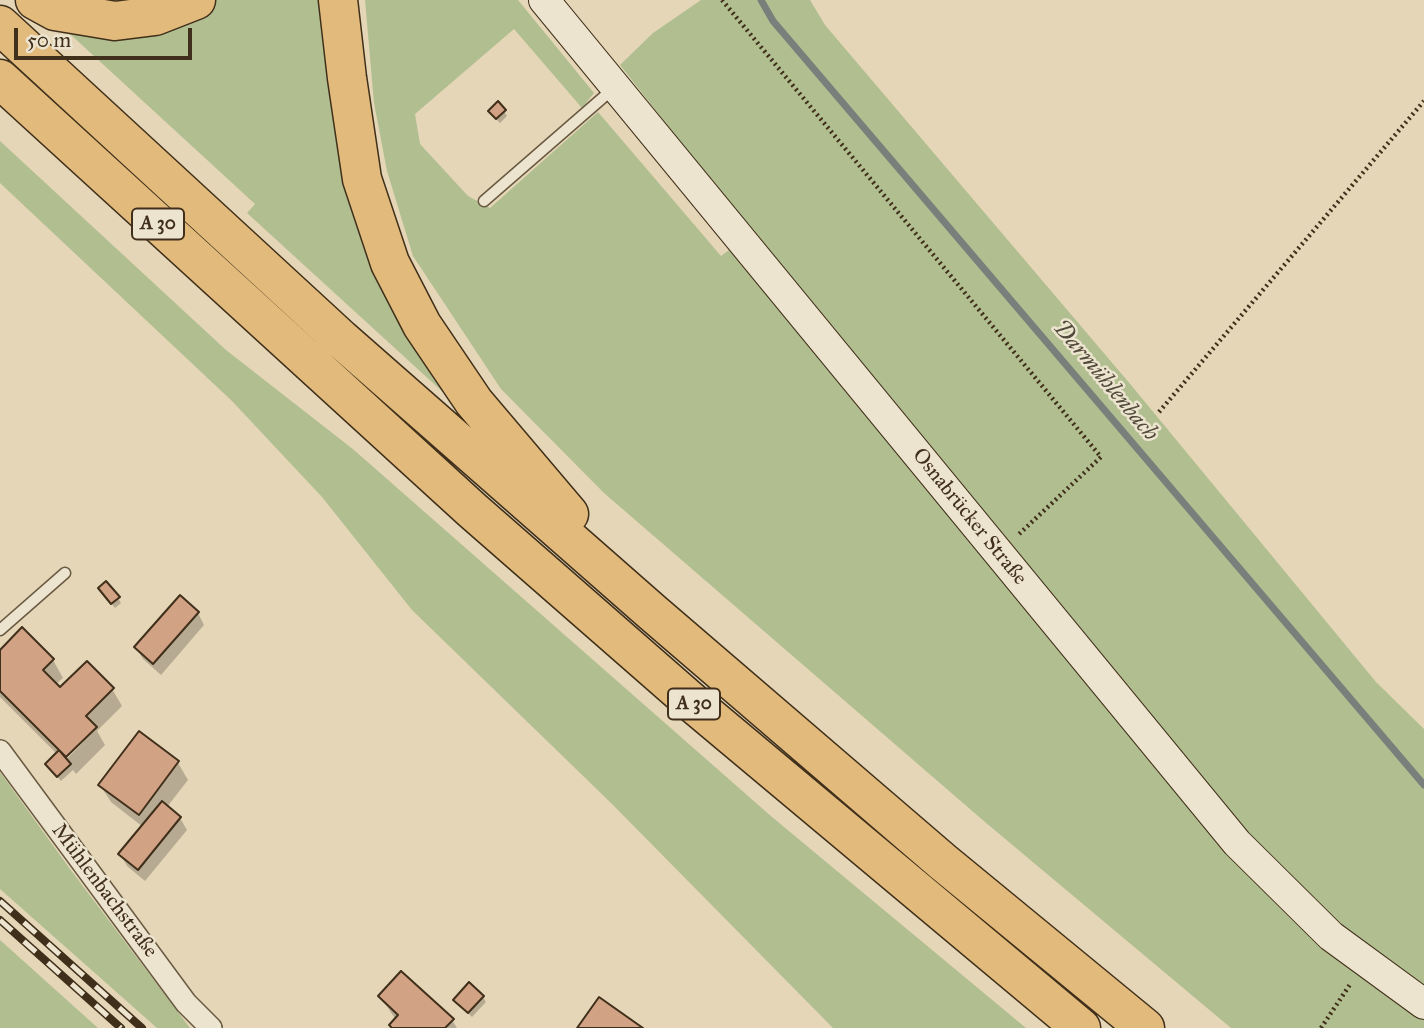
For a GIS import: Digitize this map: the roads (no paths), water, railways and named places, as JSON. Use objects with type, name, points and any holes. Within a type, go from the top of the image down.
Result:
[{"type":"highway","points":[[35,0],[55,11],[115,21],[155,16],[196,0]]},
{"type":"highway","points":[[338,0],[362,179],[390,263],[422,326],[474,401],[652,612]]},
{"type":"highway","name":"A 30","points":[[0,25],[341,339],[652,612],[943,862],[1145,1028]]},
{"type":"highway","name":"A 30","points":[[0,79],[523,554],[695,705],[1081,1028]]},
{"type":"main road","name":"Osnabrücker Straße","points":[[544,0],[1237,843],[1331,936],[1424,1004]]},
{"type":"street","name":"Mühlenbachstraße","points":[[0,751],[186,1003],[211,1028]]},
{"type":"lane","points":[[484,201],[616,86]]},
{"type":"lane","points":[[0,630],[65,573]]},
{"type":"waterway","name":"Darmühlenbach","points":[[761,0],[773,21],[1424,785]]},
{"type":"railway","points":[[0,901],[142,1028]]},
{"type":"railway","points":[[0,920],[121,1028]]}]
